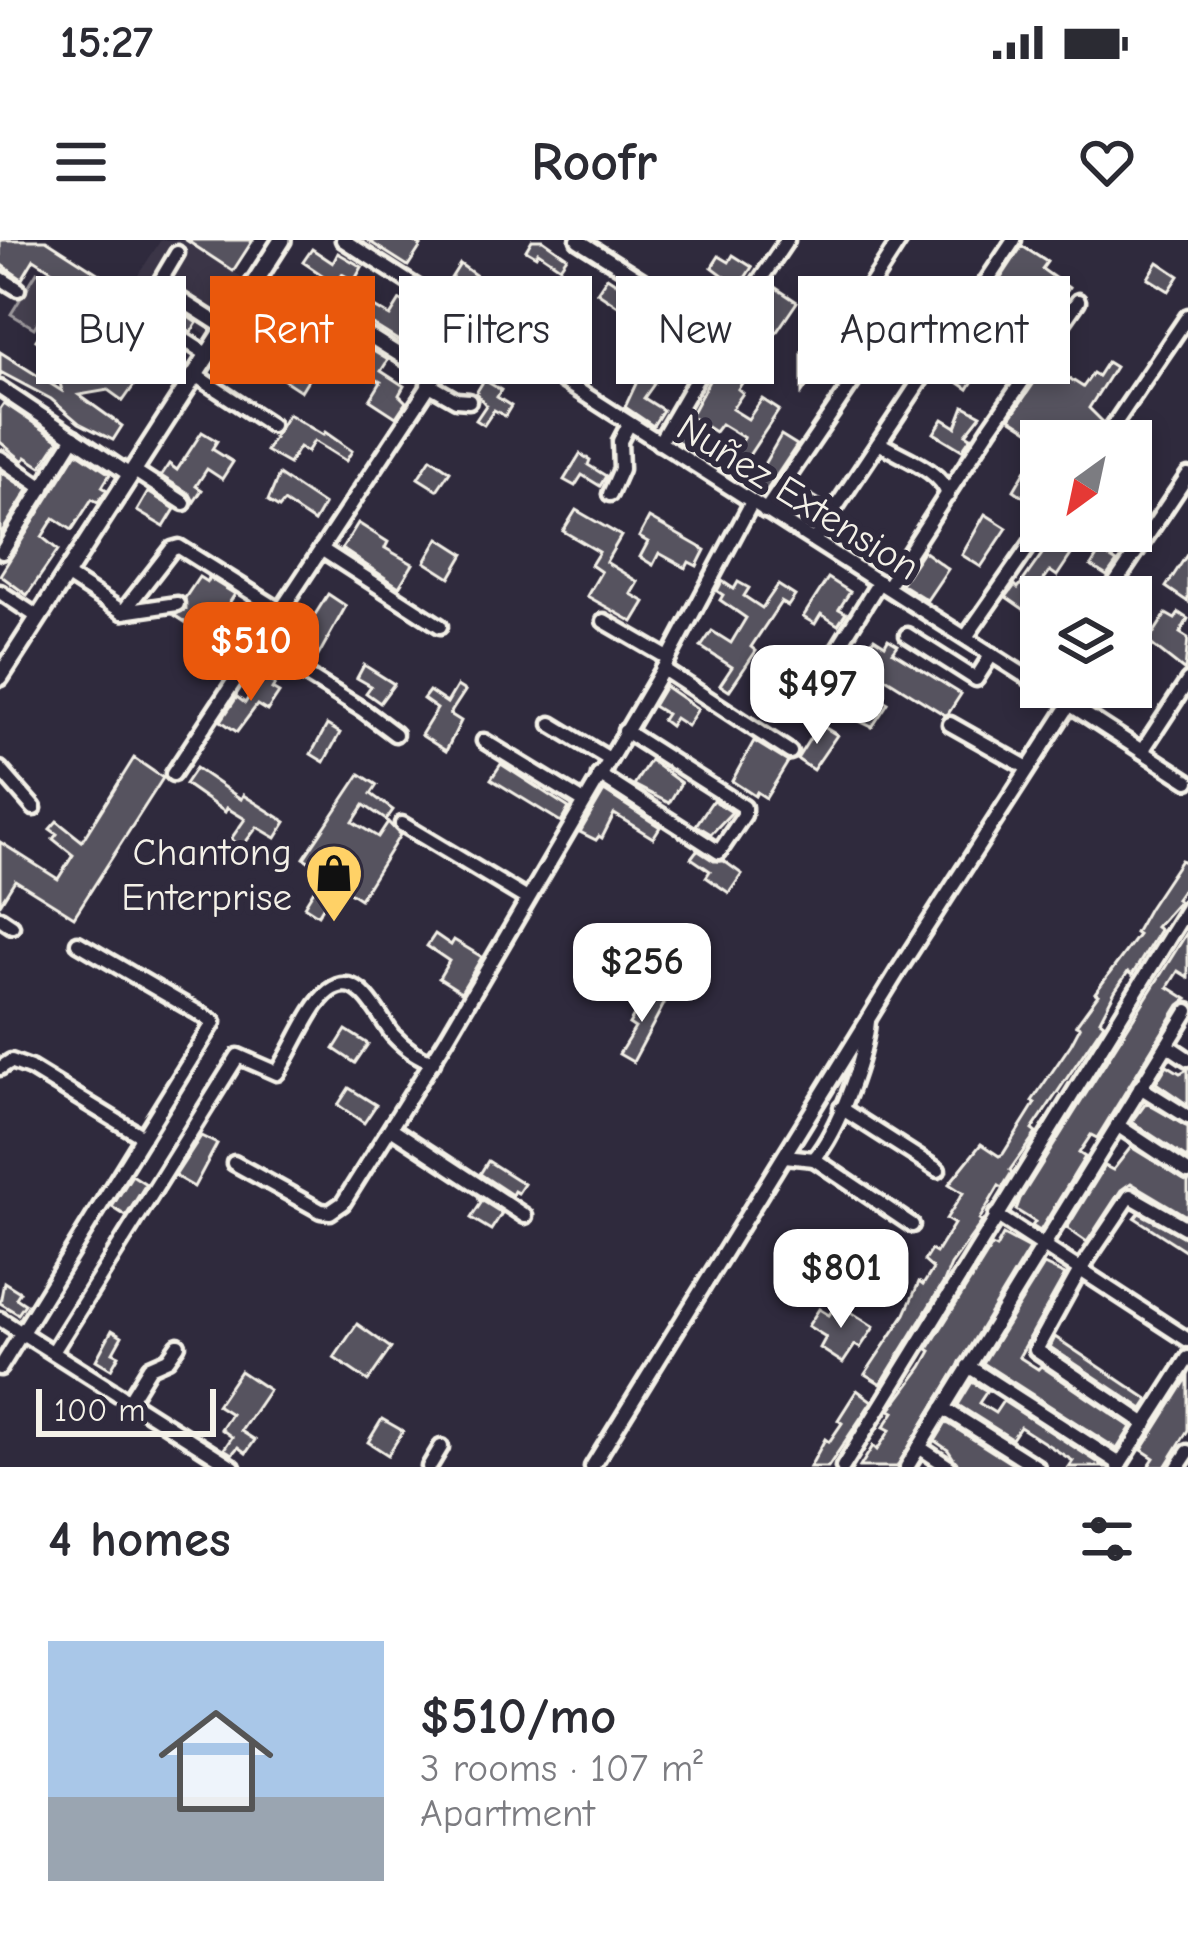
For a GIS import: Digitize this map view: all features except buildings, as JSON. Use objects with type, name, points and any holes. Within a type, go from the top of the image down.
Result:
[{"type":"main road","points":[[259,276],[282,240]]},
{"type":"main road","points":[[0,677],[210,352]]},
{"type":"street","name":"Nuñez Extension","points":[[343,240],[399,277]]},
{"type":"street","points":[[578,240],[635,276]]},
{"type":"street","points":[[659,443],[715,347],[787,240]]},
{"type":"street","points":[[766,511],[865,364],[865,352],[849,319],[900,240]]},
{"type":"street","points":[[814,540],[1014,240]]},
{"type":"street","points":[[177,253],[161,287],[210,318]]},
{"type":"street","points":[[0,278],[18,289]]},
{"type":"street","points":[[828,664],[1078,301]]},
{"type":"street","points":[[1116,420],[1188,316]]},
{"type":"street","points":[[186,341],[208,355]]},
{"type":"street","points":[[195,375],[271,425]]},
{"type":"street","points":[[173,774],[428,384]]},
{"type":"street","points":[[436,384],[455,400],[469,401]]},
{"type":"street","name":"Nuñez Extension","points":[[565,384],[1020,672]]},
{"type":"street","points":[[0,388],[184,503]]},
{"type":"street","points":[[610,494],[621,469],[620,441],[629,424]]},
{"type":"street","points":[[2,552],[74,437]]},
{"type":"street","points":[[879,443],[935,475],[946,485],[948,495]]},
{"type":"street","points":[[0,458],[44,488]]},
{"type":"street","points":[[1120,576],[1188,475]]},
{"type":"street","points":[[234,1162],[306,1204],[330,1212],[343,1203],[433,1062],[665,663],[752,502]]},
{"type":"street","points":[[0,524],[14,534]]},
{"type":"street","points":[[123,612],[176,547],[281,611]]},
{"type":"street","points":[[321,549],[440,626]]},
{"type":"street","points":[[966,637],[1026,552]]},
{"type":"street","points":[[66,575],[123,612],[177,604]]},
{"type":"street","points":[[0,592],[38,617]]},
{"type":"street","points":[[604,621],[790,752]]},
{"type":"street","points":[[907,635],[976,680],[992,654]]},
{"type":"street","points":[[258,645],[395,734]]},
{"type":"street","points":[[1142,752],[1188,681]]},
{"type":"street","points":[[592,1467],[868,1019],[1067,708]]},
{"type":"street","name":"Nuñez Extension","points":[[1076,708],[1188,781]]},
{"type":"street","points":[[550,724],[609,759]]},
{"type":"street","points":[[950,724],[1028,768]]},
{"type":"street","points":[[599,775],[719,852],[744,814],[744,807],[626,731]]},
{"type":"street","points":[[484,740],[584,802]]},
{"type":"street","points":[[0,769],[34,808]]},
{"type":"street","points":[[402,824],[526,899]]},
{"type":"street","points":[[843,1467],[1188,907]]},
{"type":"street","points":[[0,1368],[214,1022],[77,943]]},
{"type":"street","points":[[53,1352],[238,1056],[277,1073],[325,996],[348,987],[370,999],[407,1048],[433,1062]]},
{"type":"street","points":[[907,1467],[1188,1011]]},
{"type":"street","points":[[814,1159],[841,1108],[865,1042],[868,1019]]},
{"type":"street","points":[[1167,1045],[1188,1059]]},
{"type":"street","points":[[0,1068],[11,1061],[30,1068],[143,1137]]},
{"type":"street","points":[[1140,1087],[1188,1117]]},
{"type":"street","points":[[841,1108],[938,1170]]},
{"type":"street","points":[[1117,1124],[1188,1172]]},
{"type":"street","points":[[391,1129],[525,1216]]},
{"type":"street","points":[[785,1156],[814,1159],[912,1225]]},
{"type":"street","points":[[1146,1424],[1036,1352],[1080,1270],[1132,1195],[1188,1229]]},
{"type":"street","points":[[996,1215],[1188,1340]]},
{"type":"street","points":[[0,1319],[229,1466]]},
{"type":"street","points":[[129,1401],[150,1367],[168,1359],[178,1345]]},
{"type":"street","points":[[968,1366],[1119,1466],[1188,1358]]},
{"type":"street","points":[[943,1408],[1037,1467]]},
{"type":"street","points":[[429,1467],[441,1447]]},
{"type":"street","points":[[919,1447],[949,1467]]},
{"type":"street","points":[[1178,1467],[1188,1452]]},
{"type":"shaded area","points":[[161,240],[183,240],[240,276],[210,276],[207,335],[186,321],[186,276],[138,276]]},
{"type":"shaded area","points":[[37,272],[44,276],[36,276],[34,328],[11,314]]},
{"type":"place","name":"Chantong Enterprise","points":[[334,924]]}]
